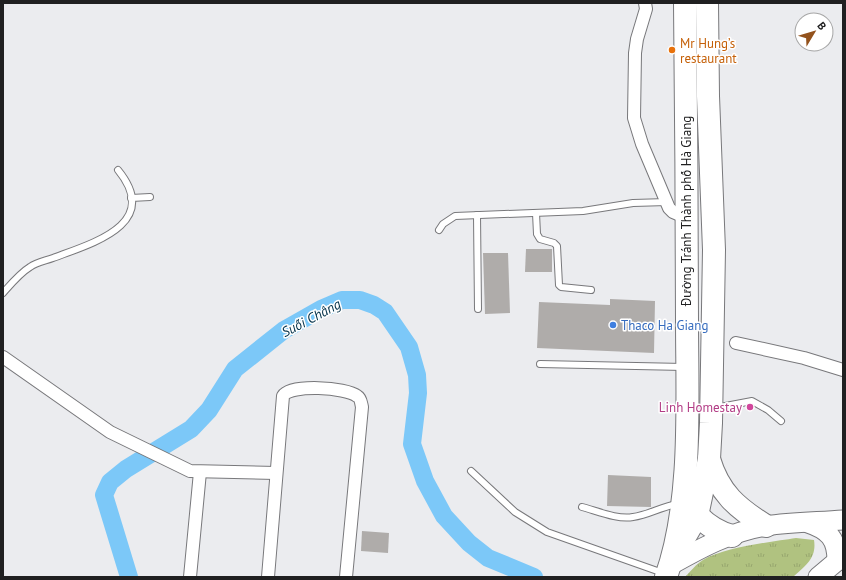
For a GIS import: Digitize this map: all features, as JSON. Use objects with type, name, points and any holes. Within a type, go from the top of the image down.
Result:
[{"type":"highway","name":"Đường Tránh Thành phố Hà Giang","points":[[685,3],[687,503]]},
{"type":"highway","name":"Đường Tránh Thành phố Hà Giang","points":[[707,3],[708,96],[714,250],[709,459]]},
{"type":"highway","points":[[687,218],[712,220]]},
{"type":"highway","points":[[667,573],[687,503],[709,459]]},
{"type":"highway","points":[[709,459],[714,476],[726,496],[753,518],[766,526]]},
{"type":"highway","points":[[687,503],[713,529],[732,536]]},
{"type":"main road","points":[[667,573],[709,544],[732,536],[766,526],[843,520]]},
{"type":"main road","points":[[808,523],[823,529],[829,535],[840,558],[818,577]]},
{"type":"street","points":[[645,3],[646,9],[637,38],[635,53],[634,118],[642,144],[667,202],[673,212],[687,218]]},
{"type":"street","points":[[736,343],[804,358],[843,370]]},
{"type":"street","points":[[3,357],[110,432],[142,446],[190,471],[276,473]]},
{"type":"street","points":[[268,577],[284,393],[297,388],[341,389],[357,395],[362,407],[346,577]]},
{"type":"street","points":[[190,577],[200,472]]},
{"type":"lane","points":[[3,292],[29,267],[90,245],[114,231],[131,212],[132,198],[129,186],[118,170]]},
{"type":"lane","points":[[132,198],[150,197]]},
{"type":"lane","points":[[440,230],[442,224],[455,216],[583,211],[633,203],[667,202]]},
{"type":"lane","points":[[536,213],[538,237],[554,243],[557,246],[559,285],[561,288],[591,290]]},
{"type":"lane","points":[[478,215],[478,309]]},
{"type":"lane","points":[[540,364],[687,367]]},
{"type":"lane","points":[[711,408],[752,401],[768,410],[781,421]]},
{"type":"lane","points":[[471,471],[515,512],[547,532],[667,573]]},
{"type":"lane","points":[[582,507],[628,518],[645,514],[665,506],[687,503]]},
{"type":"green space","points":[[796,538],[814,540],[814,552],[809,561],[793,577],[685,577],[700,562],[712,555],[736,548]]},
{"type":"building","points":[[526,249],[552,249],[552,272],[525,272]]},
{"type":"building","points":[[483,253],[508,253],[510,313],[485,314]]},
{"type":"building","points":[[610,299],[655,301],[654,353],[537,348],[539,302],[610,305]]},
{"type":"building","points":[[608,475],[651,477],[651,507],[607,506]]},
{"type":"building","points":[[362,531],[389,533],[388,553],[361,551]]},
{"type":"waterway","name":"Suối Châng","points":[[129,577],[104,495],[110,482],[126,469],[191,429],[209,410],[235,369],[284,330],[321,309],[342,300],[360,300],[374,305],[385,312],[409,347],[417,375],[418,393],[412,444],[425,481],[444,516],[469,543],[488,558],[534,577]]},
{"type":"place","name":"Mr Hung’s restaurant","points":[[672,50]]},
{"type":"place","name":"Thaco Ha Giang","points":[[613,325]]},
{"type":"place","name":"Linh Homestay","points":[[750,407]]}]
